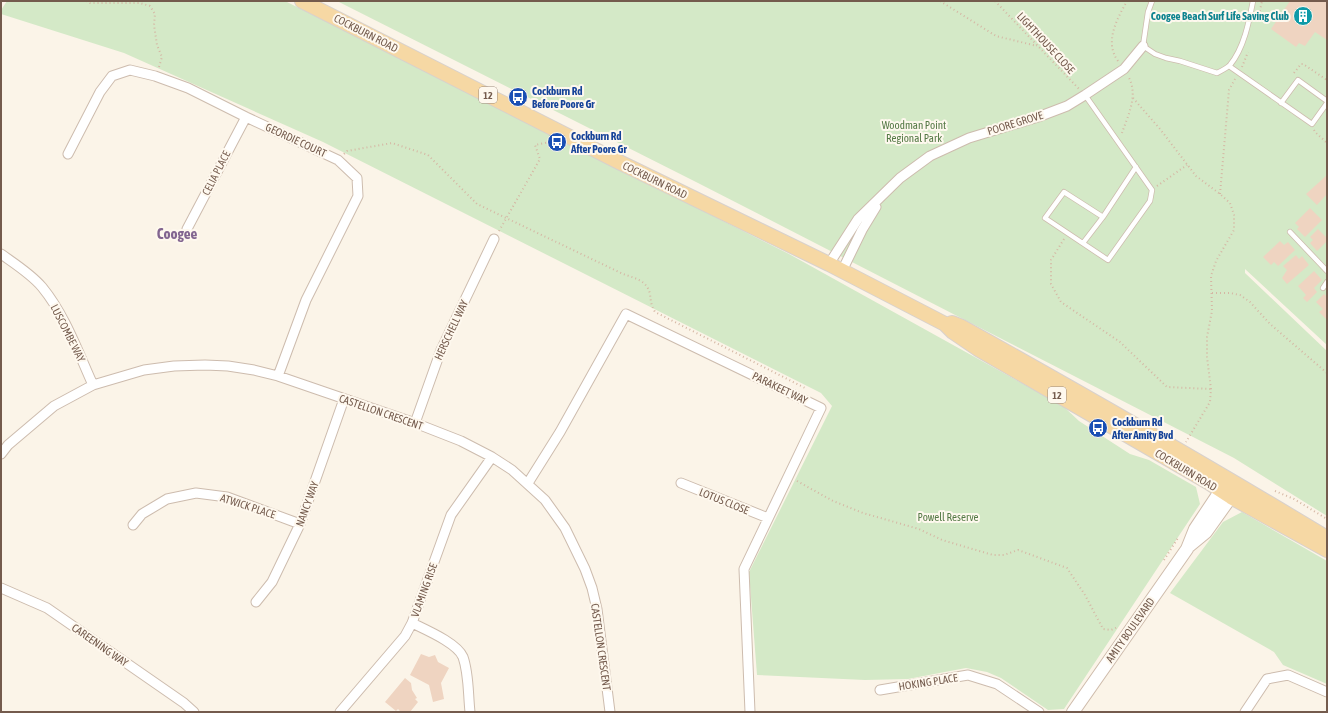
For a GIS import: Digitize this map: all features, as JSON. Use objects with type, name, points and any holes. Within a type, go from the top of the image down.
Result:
[{"type":"main road","name":"COCKBURN ROAD","points":[[302,1],[674,190],[829,264],[945,324],[960,337],[978,349],[1208,482],[1226,494],[1327,550]]},
{"type":"main road","name":"COCKBURN ROAD","points":[[945,324],[952,323],[962,327],[1099,403],[1327,538]]},
{"type":"street","name":"POORE GROVE","points":[[829,264],[858,219],[900,178],[930,156],[969,138],[1038,117],[1067,106],[1124,69],[1143,46]]},
{"type":"street","name":"GEORDIE COURT","points":[[68,154],[100,92],[112,76],[130,70],[155,76],[188,88],[338,160],[357,178],[358,196],[306,300],[278,376]]},
{"type":"street","name":"CELIA PLACE","points":[[187,229],[246,117]]},
{"type":"street","name":"POORE GROVE","points":[[842,271],[862,230],[883,196]]},
{"type":"street","name":"HERSCHELL WAY","points":[[415,423],[441,350],[494,239]]},
{"type":"street","name":"LUSCOMBE WAY","points":[[1,254],[41,286],[56,307],[93,385]]},
{"type":"street","name":"PARAKEET WAY","points":[[528,483],[560,432],[626,314],[821,408],[744,568],[750,712]]},
{"type":"street","name":"CASTELLON CRESCENT","points":[[1,454],[8,445],[54,406],[93,385],[144,370],[205,365],[228,366],[278,376],[415,423],[461,441],[492,457],[528,483],[545,500],[573,541],[592,588],[597,610],[610,712]]},
{"type":"street","name":"NANCY WAY","points":[[256,602],[272,582],[300,524],[344,399]]},
{"type":"street","name":"VLAMING RISE","points":[[340,712],[405,636],[412,623],[451,515],[492,457]]},
{"type":"street","name":"AMITY BOULEVARD","points":[[1073,712],[1187,549],[1206,532],[1234,482]]},
{"type":"street","name":"LOTUS CLOSE","points":[[681,483],[768,518]]},
{"type":"street","name":"ATWICK PLACE","points":[[133,525],[142,514],[167,499],[196,493],[227,497],[300,524]]},
{"type":"street","name":"CAREENING WAY","points":[[1,588],[47,608],[184,702],[194,712]]},
{"type":"street","points":[[412,623],[449,642],[462,656],[470,712]]},
{"type":"street","name":"HOKING PLACE","points":[[880,690],[968,675],[997,684],[1039,712]]},
{"type":"street","points":[[1244,712],[1268,679],[1288,675],[1327,692]]},
{"type":"lane","points":[[1152,1],[1148,12],[1143,46],[1166,58],[1217,73],[1229,66],[1239,50],[1250,20],[1253,1]]},
{"type":"lane","points":[[1229,66],[1281,103],[1312,124],[1327,102],[1298,80],[1281,103]]},
{"type":"lane","points":[[1085,95],[1152,190],[1150,201],[1108,260],[1045,218],[1064,192],[1103,217]]},
{"type":"lane","points":[[1083,243],[1103,217],[1136,167]]},
{"type":"lane","points":[[1290,232],[1327,271]]},
{"type":"lane","points":[[1323,288],[1327,282]]},
{"type":"path","points":[[86,1],[90,3],[140,3],[150,6],[155,14],[154,25],[157,45],[162,57],[155,76]]},
{"type":"path","points":[[940,1],[996,36],[1038,46]]},
{"type":"path","name":"LIGHTHOUSE CLOSE","points":[[996,1],[1085,95]]},
{"type":"path","points":[[1119,142],[1133,98],[1133,87],[1124,69],[1115,56],[1112,46],[1112,34],[1117,19],[1127,1]]},
{"type":"path","points":[[1257,22],[1262,1]]},
{"type":"path","points":[[1220,194],[1229,90],[1243,66],[1248,52]]},
{"type":"path","points":[[1294,74],[1301,64],[1303,64],[1327,80]]},
{"type":"path","points":[[1243,66],[1246,69]]},
{"type":"path","points":[[1133,98],[1160,129],[1196,176],[1230,203],[1234,215],[1234,230],[1216,260],[1211,276],[1212,310],[1207,337],[1206,357],[1211,389],[1210,402],[1186,442],[1192,445]]},
{"type":"path","points":[[1312,124],[1315,132],[1327,143]]},
{"type":"path","points":[[494,239],[540,159],[535,145],[550,141],[555,144]]},
{"type":"path","points":[[1152,190],[1187,165]]},
{"type":"path","points":[[1068,233],[1052,260],[1052,284],[1061,302],[1120,342],[1167,387],[1211,389]]},
{"type":"path","points":[[1212,293],[1240,295],[1250,302],[1270,324],[1327,373]]},
{"type":"green space","name":"Powell Reserve","points":[[7,1],[285,1],[789,254],[1063,406],[1079,421],[1130,454],[1149,460],[1196,487],[1200,504],[1064,709],[1048,710],[1001,678],[987,672],[966,668],[908,679],[865,680],[757,675],[749,572],[832,406],[821,393],[323,142],[124,53],[1,14],[1,10]]},
{"type":"green space","name":"Woodman Point Regional Park","points":[[337,1],[1327,1],[1327,345],[1245,269],[1245,273],[1327,351],[1327,516],[1234,458],[698,183]]},
{"type":"green space","points":[[1242,512],[1327,561],[1327,684],[1283,665],[1274,652],[1170,593],[1223,522]]},
{"type":"building","name":"Coogee Beach Surf Life Saving Club","points":[[1290,1],[1327,1],[1327,40],[1315,32],[1305,46],[1299,43],[1296,47],[1271,29]]},
{"type":"building","points":[[1327,175],[1327,194],[1317,205],[1306,194]]},
{"type":"building","points":[[1310,208],[1322,220],[1305,237],[1297,229],[1299,227],[1295,223]]},
{"type":"building","points":[[1318,229],[1327,238],[1327,241],[1317,251],[1310,243],[1313,240],[1310,237]]},
{"type":"building","points":[[1280,241],[1284,245],[1288,242],[1295,250],[1278,266],[1274,262],[1271,265],[1263,257]]},
{"type":"building","points":[[1296,255],[1299,259],[1302,256],[1309,265],[1287,284],[1282,278],[1287,270],[1283,266]]},
{"type":"building","points":[[1314,271],[1322,280],[1314,288],[1317,292],[1307,302],[1303,298],[1306,295],[1298,286]]},
{"type":"building","points":[[1324,294],[1326,296],[1327,295],[1327,320],[1319,312],[1323,309],[1316,302]]},
{"type":"building","points":[[421,654],[429,657],[435,655],[438,662],[449,668],[441,683],[444,699],[433,702],[429,685],[410,675]]},
{"type":"building","points":[[405,678],[411,683],[412,690],[417,698],[415,699],[418,702],[410,712],[401,712],[398,709],[396,711],[385,702]]},
{"type":"place","name":"Coogee Beach Surf Life Saving Club","points":[[1303,16]]},
{"type":"place","name":"Cockburn Rd Before Poore Gr","points":[[518,97]]},
{"type":"place","name":"Cockburn Rd After Poore Gr","points":[[557,142]]},
{"type":"place","name":"Cockburn Rd After Amity Bvd","points":[[1098,428]]},
{"type":"district","name":"Coogee","points":[[177,234]]}]
